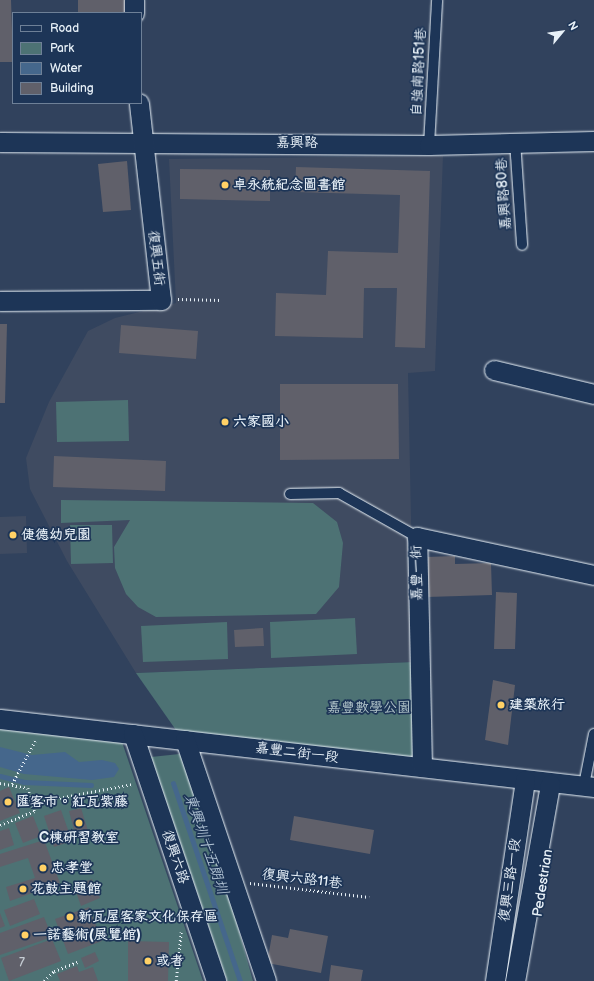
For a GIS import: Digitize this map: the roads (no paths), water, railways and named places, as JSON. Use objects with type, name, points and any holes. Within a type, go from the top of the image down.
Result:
[{"type":"street","points":[[134,0],[134,12]]},
{"type":"street","name":"復興五街","points":[[0,301],[161,300],[141,142],[139,104]]},
{"type":"street","name":"嘉興路","points":[[0,142],[429,144],[515,141],[594,141]]},
{"type":"street","points":[[494,370],[594,394]]},
{"type":"street","name":"嘉豐一街","points":[[422,767],[417,537],[594,575]]},
{"type":"street","name":"嘉豐二街一段","points":[[0,719],[422,767],[554,784],[589,786]]},
{"type":"street","name":"復興六路","points":[[133,734],[216,981]]},
{"type":"street","points":[[185,740],[266,981]]},
{"type":"street","name":"復興三路一段","points":[[495,981],[525,780]]},
{"type":"street","name":"復興三路一段","points":[[515,981],[554,784]]},
{"type":"street","name":"Pedestrian","points":[[526,981],[554,784]]},
{"type":"lane","name":"自強南路151巷","points":[[429,144],[437,0]]},
{"type":"lane","name":"嘉興路80巷","points":[[515,141],[522,245]]},
{"type":"lane","points":[[290,494],[339,493],[417,537]]},
{"type":"lane","points":[[589,786],[594,734]]},
{"type":"water","points":[[0,747],[32,755],[65,752],[79,762],[102,760],[115,763],[119,769],[114,777],[92,780],[24,774],[0,767]]},
{"type":"waterway","name":"東興圳十五朗圳","points":[[0,776],[24,782],[91,785]]},
{"type":"waterway","name":"東興圳十五朗圳","points":[[173,783],[240,981]]},
{"type":"place","name":"卓永統紀念圖書館","points":[[225,185]]},
{"type":"place","name":"六家國小","points":[[225,422]]},
{"type":"place","name":"倢德幼兒園","points":[[13,535]]},
{"type":"place","name":"建築旅行","points":[[501,705]]},
{"type":"place","name":"匯客市。紅瓦紫藤","points":[[8,802]]},
{"type":"place","name":"C棟研習教室","points":[[79,823]]},
{"type":"place","name":"忠孝堂","points":[[43,868]]},
{"type":"place","name":"花鼓主題館","points":[[23,889]]},
{"type":"place","name":"新瓦屋客家文化保存區","points":[[70,917]]},
{"type":"place","name":"一諾藝術(展覽館)","points":[[25,935]]},
{"type":"place","name":"或者","points":[[148,961]]},
{"type":"park label","name":"嘉豐數學公園","points":[[369,708]]}]
